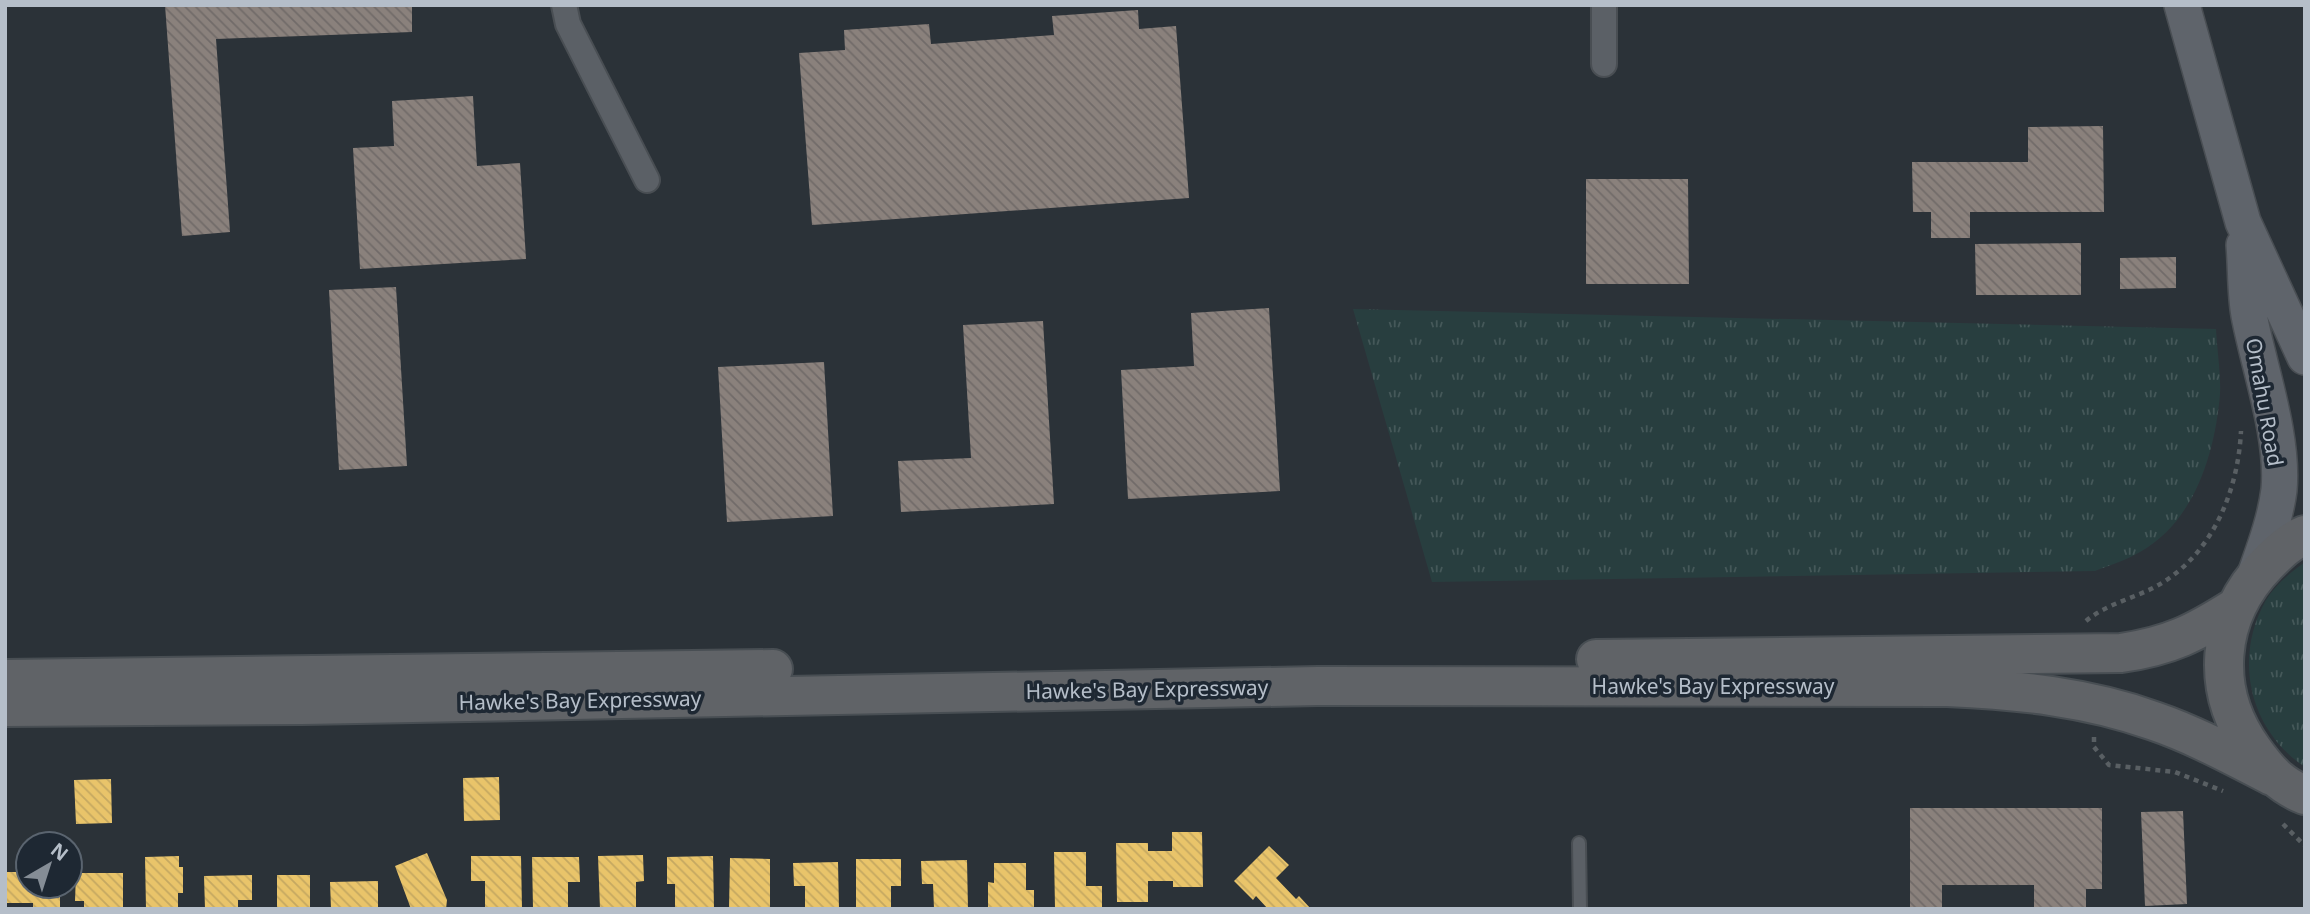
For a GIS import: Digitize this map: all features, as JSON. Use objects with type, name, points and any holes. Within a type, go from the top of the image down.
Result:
[{"type":"highway","points":[[2272,776],[2240,733],[2231,714],[2223,662],[2245,592],[2278,552],[2305,535]]},
{"type":"highway","name":"Hawke's Bay Expressway","points":[[5,679],[1880,655],[2084,655],[2151,649],[2176,641],[2198,631],[2245,592]]},
{"type":"highway","name":"Hawke's Bay Expressway","points":[[5,707],[317,705],[1318,686],[1947,687],[2007,690],[2102,705],[2153,720],[2199,738],[2305,796]]},
{"type":"main road","name":"Omahu Road","points":[[2182,5],[2243,222],[2305,357]]},
{"type":"main road","name":"Omahu Road","points":[[2243,222],[2248,312],[2273,425],[2279,488],[2272,528],[2245,592]]},
{"type":"street","points":[[564,5],[568,24],[647,180]]},
{"type":"street","points":[[1604,5],[1604,64]]},
{"type":"lane","points":[[1579,844],[1580,909]]},
{"type":"green space","points":[[1353,309],[2216,329],[2220,394],[2207,462],[2199,484],[2175,523],[2159,539],[2135,555],[2095,571],[1432,582]]},
{"type":"green space","points":[[2305,562],[2305,767],[2286,752],[2259,713],[2249,669],[2250,645],[2266,600],[2279,584]]},
{"type":"building: Homes","points":[[499,777],[500,820],[464,821],[463,778]]},
{"type":"building: Homes","points":[[111,779],[112,823],[76,824],[74,780]]},
{"type":"building: Homes","points":[[1172,832],[1202,832],[1203,887],[1173,887],[1173,881],[1148,881],[1148,902],[1117,902],[1116,843],[1148,843],[1148,851],[1172,851]]},
{"type":"building: Homes","points":[[1269,846],[1289,865],[1276,878],[1296,899],[1299,896],[1311,909],[1268,909],[1256,896],[1253,900],[1234,881]]},
{"type":"building: Homes","points":[[1054,852],[1086,852],[1086,886],[1102,886],[1102,909],[1055,909]]},
{"type":"building: Homes","points":[[427,853],[447,900],[446,909],[411,909],[395,866]]},
{"type":"building: Homes","points":[[643,855],[644,881],[636,882],[636,909],[600,909],[598,856]]},
{"type":"building: Homes","points":[[179,856],[179,867],[183,867],[183,893],[178,893],[178,909],[146,909],[145,857]]},
{"type":"building: Homes","points":[[471,856],[521,856],[522,909],[485,909],[485,881],[471,881]]},
{"type":"building: Homes","points":[[713,856],[714,909],[675,909],[675,884],[667,884],[667,857]]},
{"type":"building: Homes","points":[[532,857],[579,857],[580,882],[568,882],[568,909],[533,909]]},
{"type":"building: Homes","points":[[730,858],[770,859],[770,909],[729,909]]},
{"type":"building: Homes","points":[[856,859],[901,859],[901,886],[891,886],[891,909],[856,909]]},
{"type":"building: Homes","points":[[967,860],[968,909],[934,909],[933,884],[922,884],[921,861]]},
{"type":"building: Homes","points":[[838,862],[839,909],[805,909],[805,886],[794,886],[793,863]]},
{"type":"building: Homes","points":[[994,863],[1026,863],[1026,890],[1034,890],[1034,909],[988,909],[988,882],[994,883]]},
{"type":"building: Homes","points":[[5,872],[14,872],[14,900],[60,900],[60,909],[33,909],[33,903],[5,903]]},
{"type":"building: Homes","points":[[84,873],[123,873],[123,909],[84,909],[84,901],[75,901],[84,900]]},
{"type":"building: Homes","points":[[252,875],[252,900],[238,900],[238,909],[205,909],[204,876]]},
{"type":"building: Homes","points":[[277,875],[310,875],[310,909],[277,909]]},
{"type":"building: Homes","points":[[378,881],[378,909],[331,909],[330,882]]},
{"type":"building: Industry","points":[[165,5],[412,5],[412,32],[216,39],[230,232],[182,236]]},
{"type":"building: Industry","points":[[1138,10],[1139,29],[1176,26],[1189,198],[812,225],[799,53],[845,50],[844,30],[929,24],[931,44],[1054,35],[1052,16]]},
{"type":"building: Industry","points":[[473,96],[477,166],[520,163],[526,259],[360,269],[353,148],[394,146],[392,101]]},
{"type":"building: Industry","points":[[2103,126],[2104,212],[1970,212],[1970,238],[1931,238],[1931,212],[1913,212],[1912,162],[2028,162],[2028,127]]},
{"type":"building: Industry","points":[[1586,179],[1688,179],[1689,284],[1586,284]]},
{"type":"building: Industry","points":[[2081,243],[2081,295],[1976,295],[1975,244]]},
{"type":"building: Industry","points":[[2176,257],[2176,288],[2120,289],[2120,258]]},
{"type":"building: Industry","points":[[396,287],[407,466],[339,470],[329,290]]},
{"type":"building: Industry","points":[[1269,308],[1280,491],[1128,499],[1121,370],[1194,366],[1191,313]]},
{"type":"building: Industry","points":[[1043,321],[1054,504],[901,512],[898,461],[971,458],[963,325]]},
{"type":"building: Industry","points":[[824,362],[833,516],[727,522],[718,367]]},
{"type":"building: Industry","points":[[1910,808],[2102,808],[2102,889],[2086,889],[2086,909],[2034,909],[2034,885],[1942,885],[1942,909],[1910,909]]},
{"type":"building: Industry","points":[[2183,811],[2187,904],[2145,906],[2141,812]]}]
